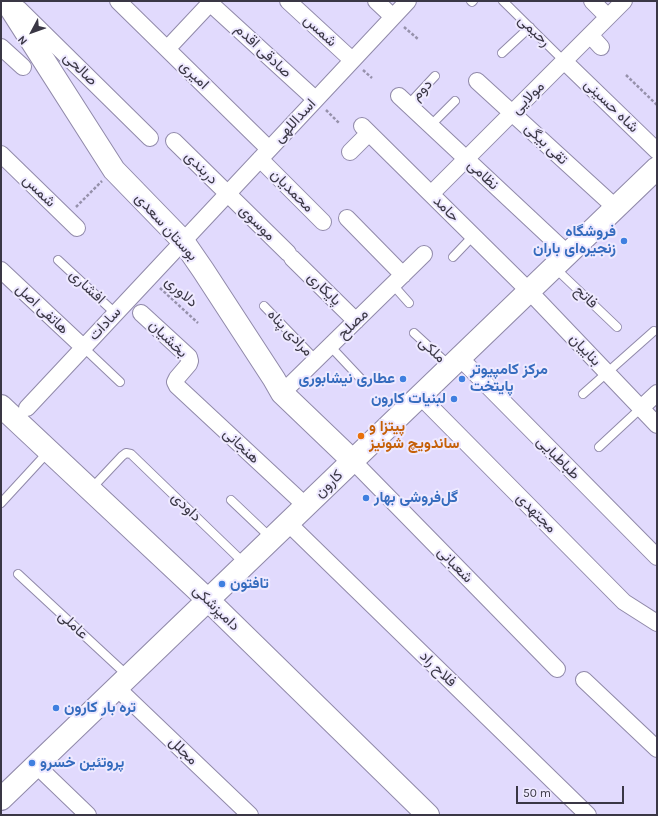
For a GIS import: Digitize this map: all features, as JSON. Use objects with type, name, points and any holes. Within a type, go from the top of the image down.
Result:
[{"type":"main road","name":"بوستان سعدی","points":[[6,1],[114,170],[183,241],[208,276],[282,393],[353,461]]},
{"type":"main road","name":"کارون","points":[[4,790],[36,765],[616,208],[654,178]]},
{"type":"main road","name":"دامپزشکی","points":[[16,411],[49,451],[208,600],[428,815]]},
{"type":"street","name":"صالحی","points":[[10,1],[150,138]]},
{"type":"street","name":"امیری","points":[[118,1],[167,48],[265,154]]},
{"type":"street","name":"شمس","points":[[288,1],[352,60]]},
{"type":"street","points":[[376,1],[393,17]]},
{"type":"street","name":"اسداللهی","points":[[183,241],[408,1]]},
{"type":"street","points":[[592,1],[608,17]]},
{"type":"street","name":"مولایی","points":[[431,194],[624,1]]},
{"type":"street","points":[[167,48],[211,2]]},
{"type":"street","name":"صادقی اقدم","points":[[211,2],[316,100]]},
{"type":"street","points":[[590,35],[601,47]]},
{"type":"street","points":[[1,47],[23,67]]},
{"type":"street","name":"شاه حسینی","points":[[564,61],[657,151]]},
{"type":"street","name":"تقی بیگی","points":[[477,81],[616,208]]},
{"type":"street","name":"نظامی","points":[[403,100],[466,160],[561,260]]},
{"type":"street","name":"حامد","points":[[350,152],[366,130],[529,291]]},
{"type":"street","name":"دربندی","points":[[174,141],[227,194]]},
{"type":"street","name":"شمس","points":[[1,154],[71,222]]},
{"type":"street","name":"محمدیان","points":[[265,154],[323,222]]},
{"type":"street","name":"موسوی","points":[[227,194],[290,256]]},
{"type":"street","points":[[347,218],[398,280]]},
{"type":"street","name":"سادات","points":[[16,411],[83,348],[183,241]]},
{"type":"street","name":"مصلح","points":[[282,393],[424,254]]},
{"type":"street","name":"پایکاری","points":[[290,256],[356,321]]},
{"type":"street","name":"هاتفی اصل","points":[[1,270],[83,348]]},
{"type":"street","name":"بناییان","points":[[529,291],[657,425]]},
{"type":"street","name":"بخشیان","points":[[141,313],[189,357],[189,364],[175,382],[177,386]]},
{"type":"street","name":"طباطبایی","points":[[455,362],[657,557]]},
{"type":"street","name":"هنجانی","points":[[177,386],[306,506]]},
{"type":"street","points":[[641,408],[657,393]]},
{"type":"street","name":"مجتهدی","points":[[420,396],[624,602],[657,622]]},
{"type":"street","name":"شعبانی","points":[[353,461],[557,669]]},
{"type":"street","name":"فلاح راد","points":[[288,524],[588,815]]},
{"type":"street","points":[[584,680],[657,749]]},
{"type":"street","name":"مجلل","points":[[123,682],[250,815]]},
{"type":"street","points":[[36,765],[88,815]]},
{"type":"lane","name":"رحیمی","points":[[509,3],[530,27],[564,61]]},
{"type":"lane","points":[[502,54],[530,27]]},
{"type":"lane","name":"دوم","points":[[403,100],[435,76]]},
{"type":"lane","points":[[430,126],[456,101]]},
{"type":"lane","points":[[453,257],[473,236]]},
{"type":"lane","name":"افشاری","points":[[58,260],[115,313]]},
{"type":"lane","name":"فاتح","points":[[561,260],[617,327]]},
{"type":"lane","points":[[398,280],[409,303]]},
{"type":"lane","name":"مرادی پناه","points":[[264,306],[316,360]]},
{"type":"lane","points":[[583,394],[654,330]]},
{"type":"lane","name":"ملکی","points":[[414,333],[455,362]]},
{"type":"lane","points":[[330,346],[362,380]]},
{"type":"lane","points":[[83,348],[120,382]]},
{"type":"lane","points":[[599,447],[641,408]]},
{"type":"lane","points":[[1,503],[49,451]]},
{"type":"lane","name":"داودی","points":[[90,489],[126,453],[131,454],[246,564]]},
{"type":"lane","points":[[232,500],[272,539]]},
{"type":"lane","name":"عاملی","points":[[18,574],[123,682]]},
{"type":"path","points":[[626,75],[657,105]]},
{"type":"path","points":[[316,100],[340,124]]},
{"type":"path","points":[[71,222],[114,170]]},
{"type":"path","name":"دلاوری","points":[[149,278],[198,323]]},
{"type":"place","name":"فروشگاه زنجیره‌ای باران","points":[[624,241]]},
{"type":"place","name":"عطاری نیشابوری","points":[[403,379]]},
{"type":"place","name":"مرکز کامپیوتر پایتخت","points":[[462,379]]},
{"type":"place","name":"لبنیات کارون","points":[[454,399]]},
{"type":"place","name":"پیتزا و ساندویچ شونیز","points":[[361,436]]},
{"type":"place","name":"گل‌فروشی بهار","points":[[366,498]]},
{"type":"place","name":"تافتون","points":[[222,584]]},
{"type":"place","name":"تره بار کارون","points":[[56,708]]},
{"type":"place","name":"پروتئین خسرو","points":[[32,763]]}]
